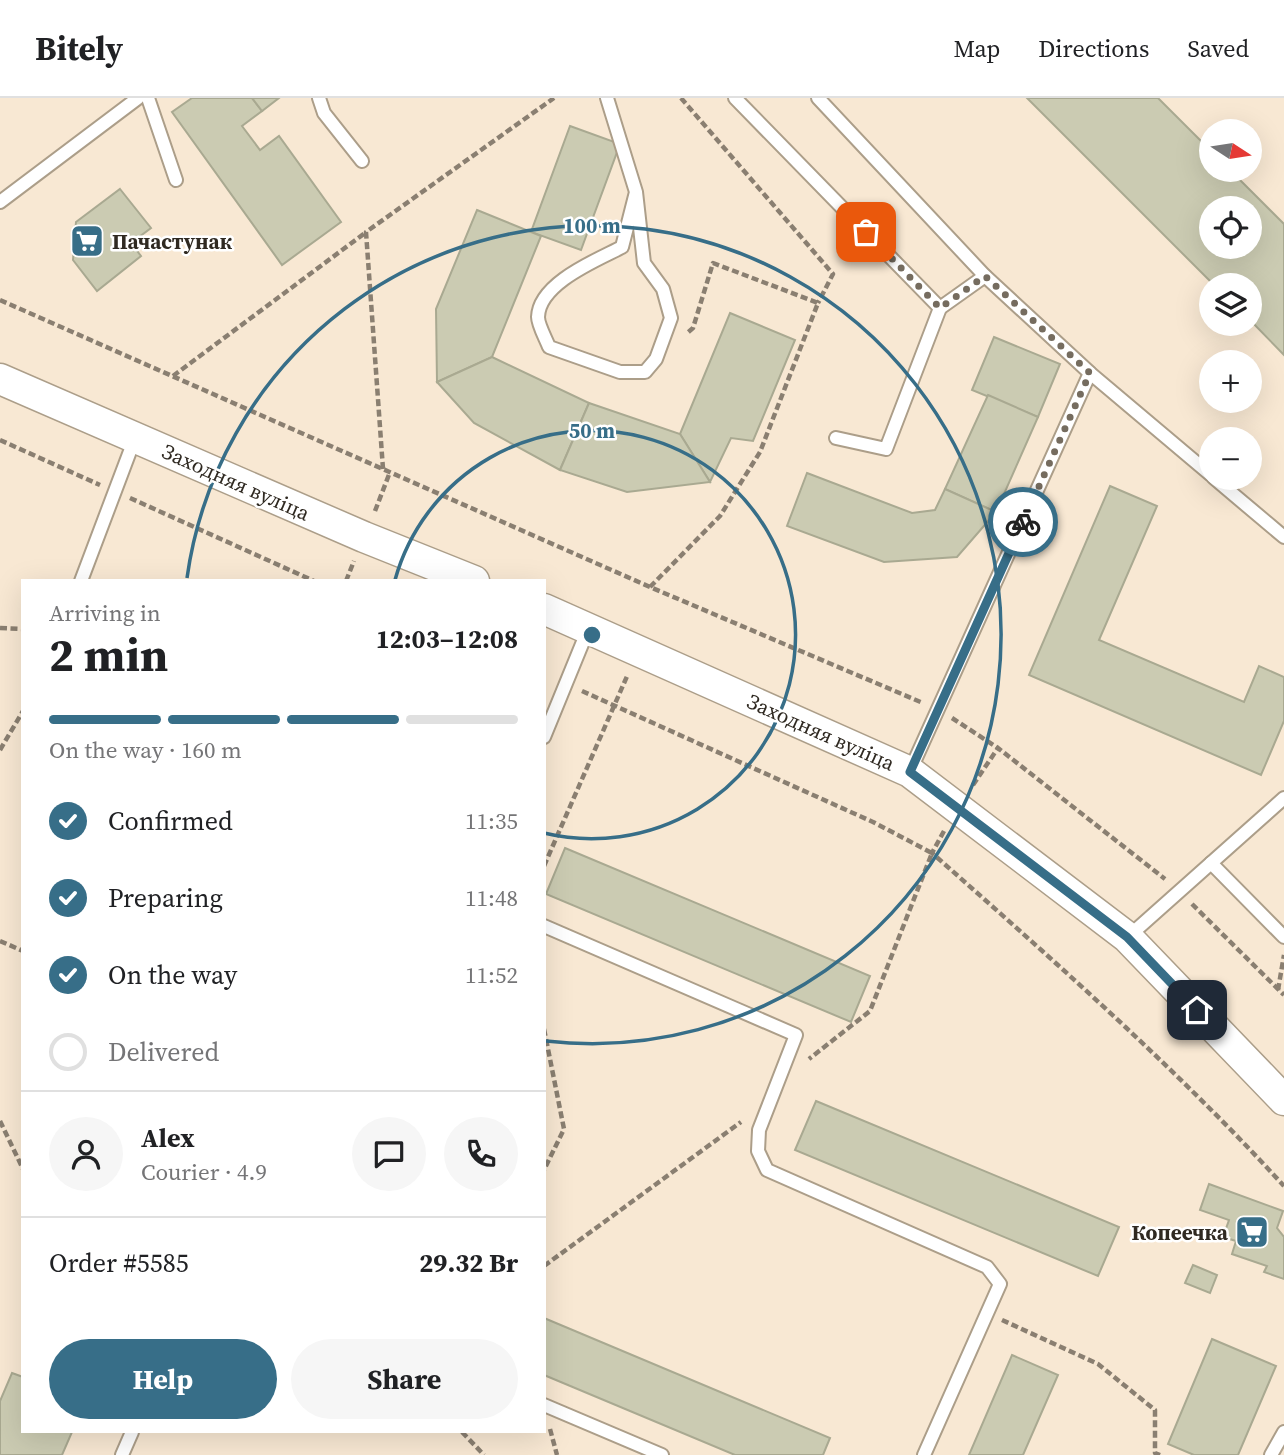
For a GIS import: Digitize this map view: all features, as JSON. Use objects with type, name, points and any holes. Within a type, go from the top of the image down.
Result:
[{"type":"street","name":"Заходняя вуліца","points":[[0,379],[364,537],[469,579]]},
{"type":"street","name":"Заходняя вуліца","points":[[546,610],[640,649],[910,772],[1127,937],[1284,1100]]},
{"type":"lane","points":[[0,202],[138,98]]},
{"type":"lane","points":[[148,98],[176,180]]},
{"type":"lane","points":[[319,98],[324,113],[362,161]]},
{"type":"lane","points":[[607,98],[636,192],[644,263],[663,289],[671,318],[656,359],[645,372],[620,372],[550,347],[538,317],[545,294],[580,269],[622,247],[636,192]]},
{"type":"lane","points":[[735,98],[940,308]]},
{"type":"lane","points":[[818,98],[985,276],[1090,373],[1199,466]]},
{"type":"lane","points":[[836,438],[886,449],[940,308],[985,276]]},
{"type":"lane","points":[[910,772],[1090,373]]},
{"type":"lane","points":[[83,579],[135,438]]},
{"type":"lane","points":[[1228,490],[1284,537]]},
{"type":"lane","points":[[546,732],[589,627]]},
{"type":"lane","points":[[1127,937],[1284,798]]},
{"type":"lane","points":[[1211,863],[1284,937]]},
{"type":"lane","points":[[546,927],[796,1035],[759,1130],[758,1151],[767,1170],[987,1267],[999,1284],[924,1455]]},
{"type":"lane","points":[[546,1406],[662,1455]]},
{"type":"lane","points":[[1271,1455],[1284,1432]]},
{"type":"lane","points":[[122,1455],[131,1433]]},
{"type":"path","points":[[172,376],[366,232],[554,98]]},
{"type":"path","points":[[650,587],[720,516],[760,452],[818,303],[833,274],[681,98]]},
{"type":"path","points":[[366,232],[383,469]]},
{"type":"path","points":[[683,337],[693,328],[713,263],[818,303]]},
{"type":"path","points":[[0,300],[650,587],[938,709],[998,748]]},
{"type":"path","points":[[0,440],[310,579]]},
{"type":"path","points":[[0,628],[21,629]]},
{"type":"path","points":[[546,861],[640,649]]},
{"type":"path","points":[[546,1265],[732,1130],[835,1036],[870,1011],[932,853],[873,822],[566,684]]},
{"type":"path","points":[[0,750],[21,714]]},
{"type":"path","points":[[0,942],[21,950]]},
{"type":"path","points":[[1278,990],[1284,954]]},
{"type":"path","points":[[546,1039],[564,1129],[546,1166]]},
{"type":"path","points":[[0,1121],[21,1165]]},
{"type":"path","points":[[988,1313],[1098,1364],[1155,1409],[1155,1453],[1160,1455]]},
{"type":"path","points":[[463,1433],[484,1455]]},
{"type":"building","points":[[192,98],[252,98],[262,111],[242,126],[260,150],[279,136],[341,222],[282,265],[172,112]]},
{"type":"building","points":[[252,98],[279,98],[262,111]]},
{"type":"building","points":[[1027,98],[1158,98],[1199,139],[1199,182],[1242,182],[1256,196],[1199,196],[1199,259],[1262,259],[1262,202],[1284,224],[1284,355],[1262,332],[1262,273],[1202,273]]},
{"type":"building","points":[[570,126],[620,144],[581,250],[531,232]]},
{"type":"building","points":[[120,189],[151,228],[131,243],[141,256],[97,291],[73,260],[76,222]]},
{"type":"building","points":[[477,210],[541,236],[492,357],[437,382],[436,309]]},
{"type":"building","points":[[730,313],[795,340],[753,441],[731,438],[710,482],[680,434]]},
{"type":"building","points":[[994,337],[1060,364],[1038,417],[972,390]]},
{"type":"building","points":[[492,357],[589,403],[560,470],[474,423],[437,382]]},
{"type":"building","points":[[988,395],[1038,417],[996,512],[945,489]]},
{"type":"building","points":[[589,403],[680,434],[710,482],[627,492],[560,470]]},
{"type":"building","points":[[807,473],[912,513],[935,510],[945,489],[996,512],[957,557],[884,562],[787,526]]},
{"type":"building","points":[[1110,486],[1157,506],[1099,640],[1244,702],[1259,666],[1284,677],[1284,721],[1261,775],[1029,675]]},
{"type":"building","points":[[565,848],[870,976],[851,1022],[546,894]]},
{"type":"building","points":[[816,1101],[1119,1227],[1098,1276],[795,1150]]},
{"type":"building","name":"Копеечка","points":[[1209,1184],[1283,1211],[1277,1228],[1284,1237],[1284,1279],[1264,1272],[1267,1266],[1232,1254],[1236,1241],[1223,1237],[1229,1220],[1200,1210]]},
{"type":"building","points":[[1193,1265],[1217,1275],[1210,1293],[1185,1283]]},
{"type":"building","points":[[546,1319],[830,1438],[823,1455],[735,1455],[546,1376]]},
{"type":"building","points":[[1212,1339],[1276,1366],[1238,1455],[1194,1455],[1168,1444]]},
{"type":"building","points":[[1012,1355],[1058,1375],[1023,1455],[969,1455]]},
{"type":"building","points":[[12,1373],[21,1376],[21,1433],[72,1433],[62,1455],[0,1455],[0,1401]]},
{"type":"way so far","points":[[866,232],[940,308],[985,276],[1090,373],[1023,522]]},
{"type":"place","name":"Пачастунак","points":[[87,241]]},
{"type":"place","name":"Копеечка","points":[[1252,1232]]},
{"type":"route","points":[[1023,522],[910,772],[1127,937],[1197,1010]]}]
